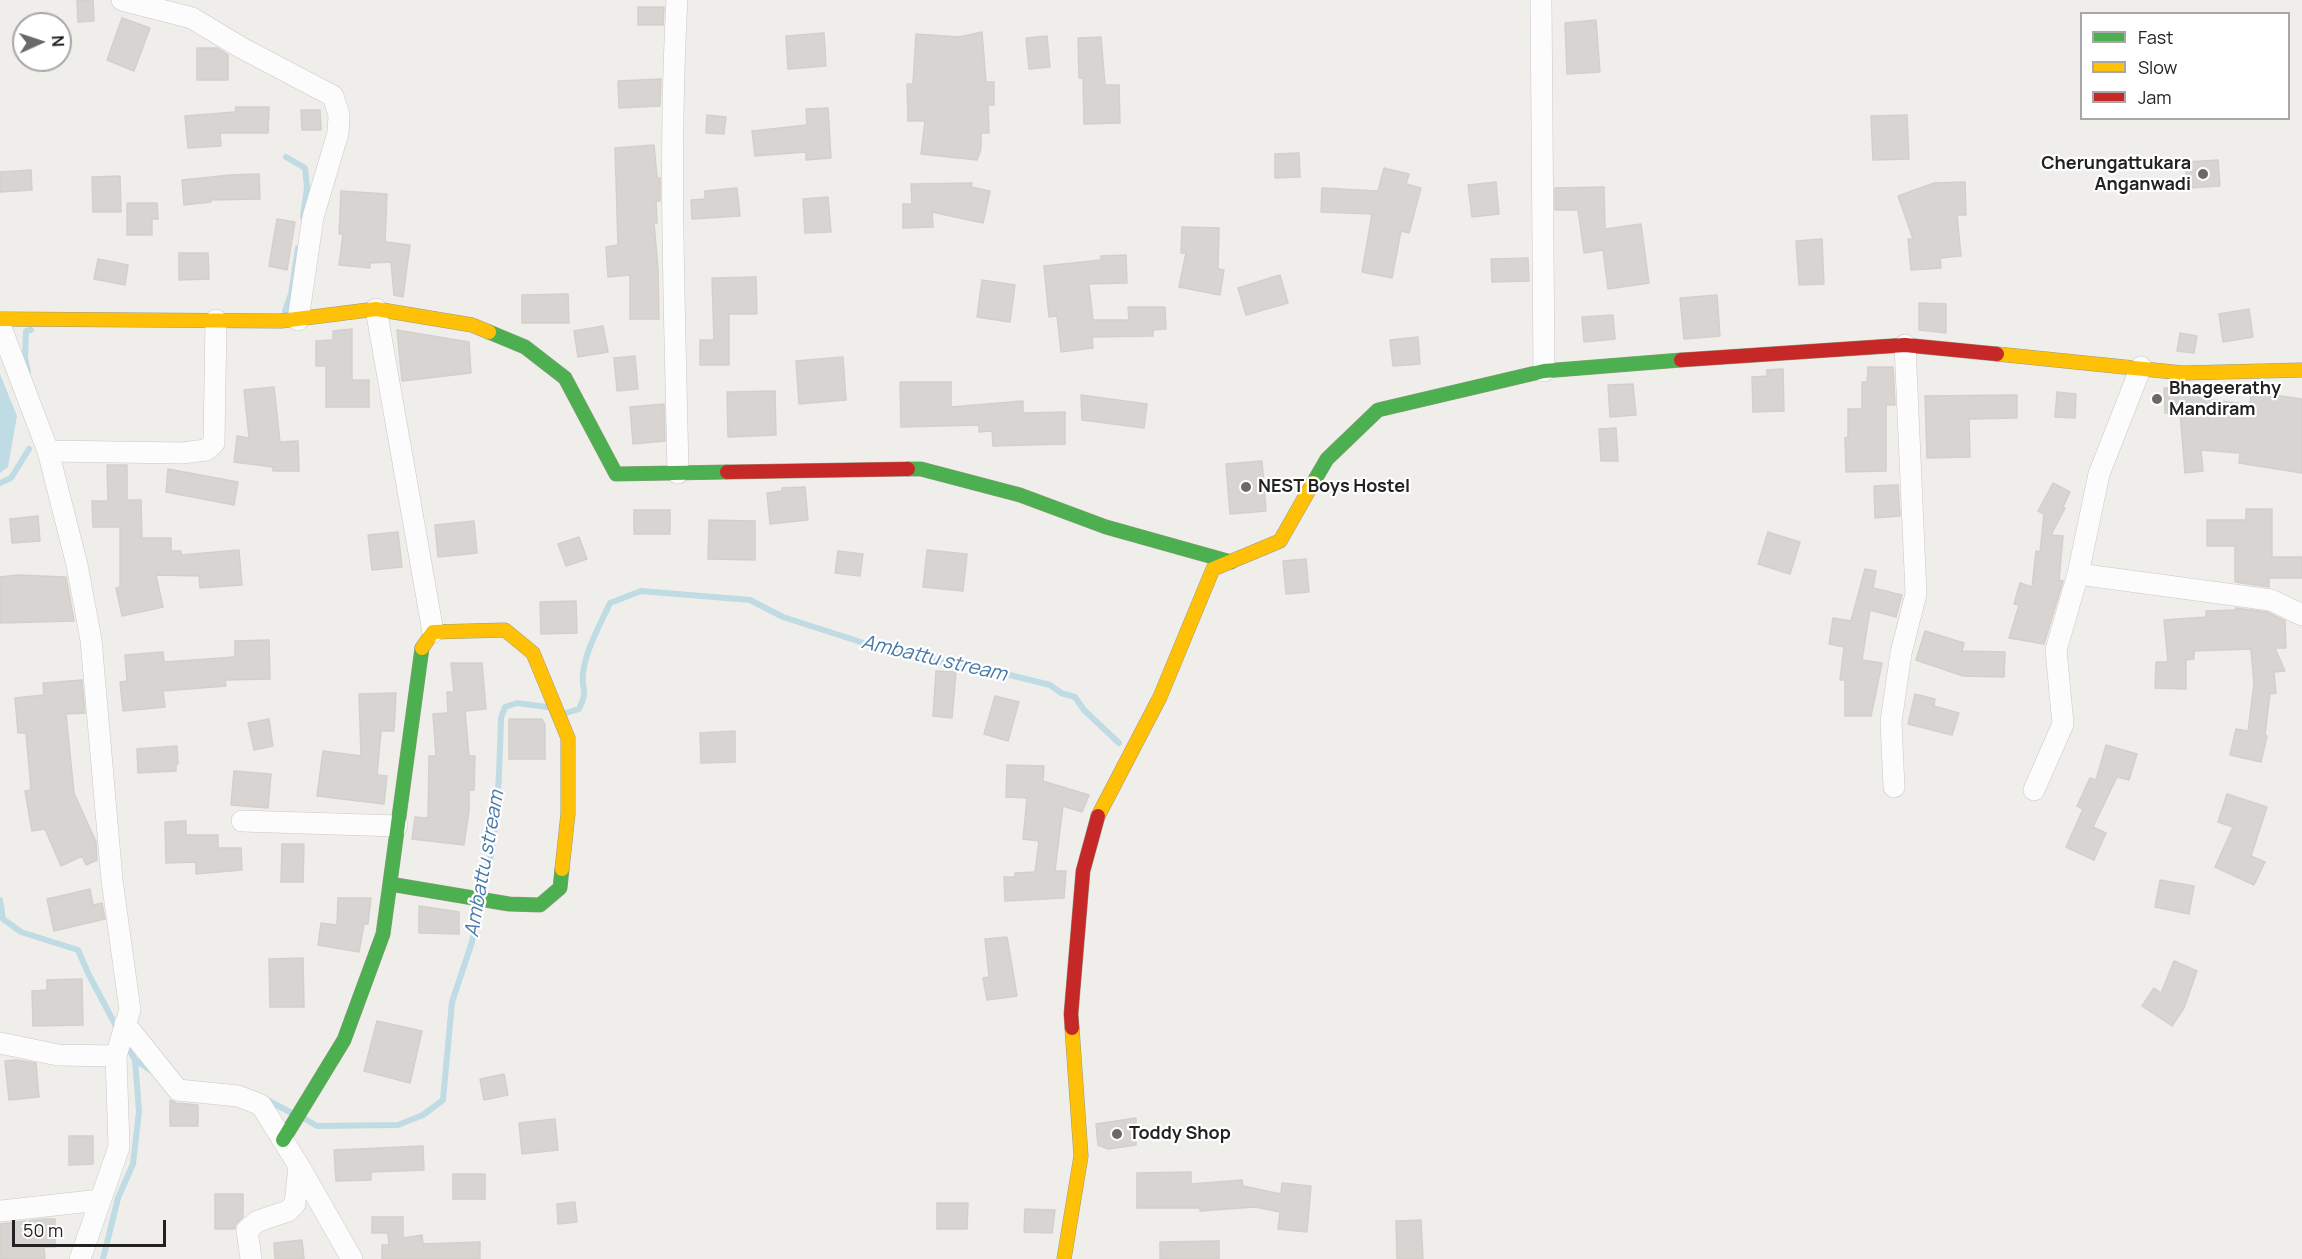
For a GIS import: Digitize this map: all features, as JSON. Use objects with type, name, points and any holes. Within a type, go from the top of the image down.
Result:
[{"type":"street","points":[[122,0],[192,18],[240,48],[333,96],[339,115],[338,133],[313,217],[298,320]]},
{"type":"street","points":[[677,0],[674,57],[674,253],[678,473]]},
{"type":"street","points":[[1541,0],[1544,371]]},
{"type":"street","points":[[287,1134],[344,1040],[383,934],[421,650],[433,632],[376,309]]},
{"type":"street","points":[[0,318],[298,320],[376,309],[472,325],[525,347],[565,378],[616,474],[921,470],[1020,495],[1106,527],[1230,562]]},
{"type":"street","points":[[48,451],[182,453],[206,450],[214,443],[216,320]]},
{"type":"street","points":[[0,325],[48,451],[77,565],[91,640],[112,880],[130,1010],[116,1054],[119,1148],[80,1259]]},
{"type":"street","points":[[1894,787],[1891,722],[1901,653],[1916,594],[1905,345]]},
{"type":"street","points":[[1064,1259],[1081,1156],[1071,1014],[1083,871],[1099,812],[1160,697],[1214,569],[1280,541],[1327,459],[1378,410],[1544,371],[1905,345],[2184,373],[2302,370]]},
{"type":"street","points":[[2034,790],[2063,724],[2056,650],[2078,574],[2099,474],[2140,367]]},
{"type":"street","points":[[2078,574],[2271,600],[2302,615]]},
{"type":"street","points":[[390,884],[495,902],[540,904],[560,888],[568,814],[568,738],[533,653],[505,630],[433,632]]},
{"type":"street","points":[[242,821],[397,826]]},
{"type":"street","points":[[125,1025],[178,1090],[238,1096],[261,1105],[287,1134],[299,1166],[352,1259]]},
{"type":"street","points":[[0,1043],[58,1055],[116,1054]]},
{"type":"street","points":[[251,1259],[247,1230],[258,1221],[288,1211],[295,1204],[299,1166]]},
{"type":"street","points":[[0,1211],[100,1200]]},
{"type":"water","points":[[0,374],[17,416],[8,467],[0,473]]},
{"type":"building","points":[[77,0],[93,0],[94,21],[78,22]]},
{"type":"building","points":[[638,7],[664,7],[663,25],[638,25]]},
{"type":"building","points":[[122,18],[150,28],[134,71],[107,60]]},
{"type":"building","points":[[1596,20],[1600,72],[1567,74],[1565,23]]},
{"type":"building","points":[[982,32],[986,82],[994,82],[994,105],[988,105],[989,133],[981,133],[981,149],[977,160],[921,154],[925,121],[908,121],[907,84],[913,84],[916,34],[959,37]]},
{"type":"building","points":[[824,33],[826,66],[788,69],[786,36]]},
{"type":"building","points":[[1047,36],[1050,67],[1029,69],[1026,38]]},
{"type":"building","points":[[1101,37],[1105,85],[1119,85],[1120,123],[1084,124],[1083,78],[1079,78],[1078,38]]},
{"type":"building","points":[[197,48],[217,48],[228,55],[228,80],[197,80]]},
{"type":"building","points":[[661,79],[660,106],[619,108],[618,81]]},
{"type":"building","points":[[236,107],[269,107],[268,133],[220,133],[221,146],[188,148],[185,116],[235,112]]},
{"type":"building","points":[[828,108],[831,158],[806,160],[806,152],[755,156],[752,131],[807,125],[806,109]]},
{"type":"building","points":[[301,110],[320,110],[321,130],[302,130]]},
{"type":"building","points":[[707,115],[726,117],[724,134],[706,133]]},
{"type":"building","points":[[1907,115],[1909,159],[1873,160],[1871,116]]},
{"type":"building","points":[[654,145],[657,178],[660,178],[660,201],[656,201],[657,223],[654,223],[659,319],[630,319],[630,275],[608,277],[606,247],[618,245],[615,148]]},
{"type":"building","points":[[1299,153],[1300,177],[1275,178],[1275,154]]},
{"type":"building","name":"Cherungattukara Anganwadi","points":[[2218,160],[2220,186],[2187,188],[2186,162]]},
{"type":"building","points":[[1384,168],[1409,174],[1406,184],[1421,188],[1409,233],[1401,231],[1392,278],[1362,272],[1372,214],[1321,212],[1322,188],[1378,191]]},
{"type":"building","points":[[31,170],[32,190],[0,192],[0,172]]},
{"type":"building","points":[[259,174],[260,199],[210,200],[211,202],[184,205],[182,180]]},
{"type":"building","points":[[120,176],[121,212],[93,212],[92,177]]},
{"type":"building","points":[[1496,182],[1499,214],[1472,217],[1468,185]]},
{"type":"building","points":[[1965,182],[1966,215],[1957,215],[1961,256],[1940,258],[1941,268],[1911,270],[1908,239],[1913,239],[1898,196],[1934,183]]},
{"type":"building","points":[[972,183],[971,187],[990,191],[983,223],[932,212],[933,227],[903,228],[903,204],[912,204],[911,184]]},
{"type":"building","points":[[1604,187],[1605,229],[1641,224],[1649,283],[1608,289],[1603,250],[1584,253],[1578,210],[1555,210],[1555,188]]},
{"type":"building","points":[[737,188],[740,216],[692,219],[691,200],[705,199],[705,191]]},
{"type":"building","points":[[341,191],[387,194],[385,242],[410,245],[403,297],[394,295],[391,262],[370,263],[370,268],[339,265],[343,234],[339,234]]},
{"type":"building","points":[[828,197],[831,232],[805,233],[803,199]]},
{"type":"building","points":[[127,203],[157,203],[158,219],[152,219],[152,235],[127,235]]},
{"type":"building","points":[[277,219],[295,222],[287,270],[269,266]]},
{"type":"building","points":[[1182,227],[1219,228],[1218,269],[1224,270],[1220,295],[1179,287],[1186,253],[1181,253]]},
{"type":"building","points":[[1822,239],[1824,284],[1799,285],[1796,241]]},
{"type":"building","points":[[179,253],[208,253],[209,279],[179,280]]},
{"type":"building","points":[[1126,255],[1127,283],[1089,284],[1093,320],[1129,320],[1128,307],[1165,307],[1166,329],[1153,330],[1153,336],[1092,337],[1093,348],[1061,352],[1057,316],[1049,317],[1044,266],[1101,260],[1101,256]]},
{"type":"building","points":[[1528,258],[1529,281],[1492,282],[1491,259]]},
{"type":"building","points":[[98,259],[128,265],[125,285],[94,279]]},
{"type":"building","points":[[1280,275],[1288,303],[1246,315],[1238,288]]},
{"type":"building","points":[[756,277],[757,314],[729,314],[729,365],[700,365],[700,340],[714,340],[712,278]]},
{"type":"building","points":[[982,280],[1015,285],[1010,322],[977,317]]},
{"type":"building","points":[[568,294],[569,323],[522,323],[522,295]]},
{"type":"building","points":[[1717,295],[1720,336],[1684,339],[1680,298]]},
{"type":"building","points":[[1919,303],[1946,304],[1946,333],[1919,330]]},
{"type":"building","points":[[2249,309],[2253,337],[2223,342],[2219,314]]},
{"type":"building","points":[[1613,315],[1615,339],[1584,342],[1582,317]]},
{"type":"building","points":[[603,326],[608,352],[578,357],[574,331]]},
{"type":"building","points":[[352,329],[352,380],[369,380],[369,407],[326,407],[326,366],[316,366],[316,341],[333,340],[333,331]]},
{"type":"building","points":[[397,330],[469,342],[471,373],[402,381]]},
{"type":"building","points":[[2180,333],[2197,336],[2194,353],[2177,351]]},
{"type":"building","points":[[1418,337],[1420,364],[1393,366],[1390,340]]},
{"type":"building","points":[[635,356],[638,389],[617,391],[614,358]]},
{"type":"building","points":[[843,357],[846,400],[799,404],[796,361]]},
{"type":"building","points":[[1868,367],[1893,367],[1895,405],[1886,405],[1886,471],[1846,472],[1845,438],[1848,437],[1848,409],[1862,409],[1862,382],[1867,382]]},
{"type":"building","points":[[1783,369],[1784,411],[1753,412],[1752,377],[1767,376],[1767,370]]},
{"type":"building","points":[[900,382],[951,382],[951,407],[1023,401],[1023,413],[1065,412],[1065,444],[993,446],[992,431],[979,432],[979,425],[901,427]]},
{"type":"building","points":[[1633,384],[1636,415],[1610,417],[1608,385]]},
{"type":"building","points":[[274,387],[280,442],[298,441],[299,471],[273,471],[273,467],[234,462],[237,436],[249,438],[244,390]]},
{"type":"building","points":[[2164,388],[2198,389],[2199,398],[2250,405],[2251,392],[2302,399],[2302,473],[2239,463],[2240,453],[2201,450],[2203,471],[2185,473],[2180,412],[2165,413]]},
{"type":"building","points":[[775,391],[776,435],[728,437],[727,392]]},
{"type":"building","points":[[2057,392],[2076,394],[2075,418],[2055,417]]},
{"type":"building","points":[[1081,395],[1147,404],[1144,428],[1082,420]]},
{"type":"building","points":[[2017,395],[2017,418],[1969,419],[1970,457],[1927,458],[1925,396]]},
{"type":"building","points":[[664,404],[665,441],[633,444],[630,407]]},
{"type":"building","points":[[1616,428],[1618,461],[1601,461],[1599,429]]},
{"type":"building","name":"NEST Boys Hostel","points":[[1262,461],[1266,511],[1230,514],[1226,464]]},
{"type":"building","points":[[107,465],[127,465],[127,500],[141,500],[142,538],[171,538],[171,551],[181,551],[181,555],[239,550],[242,585],[200,588],[199,576],[156,575],[163,607],[122,616],[116,588],[120,587],[120,527],[93,527],[92,501],[108,501]]},
{"type":"building","points":[[168,469],[238,482],[234,505],[166,492]]},
{"type":"building","points":[[2053,483],[2070,492],[2063,507],[2065,508],[2051,535],[2063,536],[2059,580],[2063,581],[2044,644],[2009,638],[2019,605],[2014,604],[2020,583],[2032,587],[2036,551],[2040,552],[2044,514],[2038,511]]},
{"type":"building","points":[[1898,485],[1900,516],[1875,518],[1874,486]]},
{"type":"building","points":[[805,487],[808,520],[770,524],[767,493],[782,491],[782,488]]},
{"type":"building","points":[[2246,509],[2272,509],[2272,557],[2302,557],[2302,578],[2269,578],[2269,587],[2235,582],[2235,546],[2207,546],[2207,520],[2246,520]]},
{"type":"building","points":[[634,510],[670,510],[670,534],[634,534]]},
{"type":"building","points":[[38,516],[40,541],[12,543],[10,519]]},
{"type":"building","points":[[709,520],[755,521],[755,560],[708,559]]},
{"type":"building","points":[[474,521],[477,553],[438,557],[435,525]]},
{"type":"building","points":[[398,532],[402,567],[372,570],[368,535]]},
{"type":"building","points":[[1768,532],[1800,542],[1790,574],[1758,564]]},
{"type":"building","points":[[579,537],[587,559],[566,566],[558,544]]},
{"type":"building","points":[[927,550],[967,554],[963,591],[923,587]]},
{"type":"building","points":[[838,551],[863,554],[860,576],[835,573]]},
{"type":"building","points":[[1306,559],[1309,592],[1286,594],[1283,561]]},
{"type":"building","points":[[1865,569],[1876,571],[1873,588],[1902,595],[1896,617],[1870,610],[1862,660],[1882,663],[1871,716],[1845,716],[1845,680],[1840,680],[1844,647],[1829,644],[1833,618],[1851,621]]},
{"type":"building","points":[[18,575],[66,577],[74,621],[0,623],[0,577]]},
{"type":"building","points":[[576,601],[577,633],[541,634],[540,602]]},
{"type":"building","points":[[2236,608],[2267,612],[2285,621],[2286,648],[2275,648],[2285,671],[2274,672],[2276,693],[2270,694],[2265,735],[2267,736],[2261,762],[2230,755],[2236,729],[2248,731],[2254,684],[2251,649],[2194,651],[2194,659],[2186,660],[2186,689],[2155,688],[2156,662],[2168,662],[2164,620],[2206,617],[2206,611],[2236,610]]},
{"type":"building","points":[[1925,631],[1964,643],[1962,651],[2005,652],[2004,677],[1963,676],[1916,660]]},
{"type":"building","points":[[269,640],[270,679],[225,680],[226,686],[163,691],[165,707],[123,711],[120,682],[127,681],[125,655],[163,652],[164,662],[235,657],[235,641]]},
{"type":"building","points":[[451,663],[482,663],[486,709],[465,711],[469,756],[475,756],[474,790],[469,790],[469,811],[464,845],[412,839],[415,817],[428,818],[429,756],[436,756],[433,714],[448,713],[447,692],[454,692]]},
{"type":"building","points":[[936,671],[956,672],[952,718],[933,716]]},
{"type":"building","points":[[82,680],[85,713],[66,714],[74,793],[96,842],[97,860],[86,865],[82,856],[61,866],[45,829],[32,831],[25,791],[31,790],[26,733],[18,733],[15,698],[44,695],[43,683]]},
{"type":"building","points":[[396,693],[394,731],[381,731],[377,775],[387,776],[384,804],[317,796],[323,751],[361,756],[359,694]]},
{"type":"building","points":[[1915,694],[1935,699],[1934,706],[1959,713],[1952,735],[1908,724]]},
{"type":"building","points":[[995,696],[1019,702],[1008,741],[984,734]]},
{"type":"building","points":[[269,719],[273,746],[254,750],[248,723]]},
{"type":"building","points":[[509,719],[542,719],[545,725],[545,759],[509,759]]},
{"type":"building","points":[[735,731],[735,762],[701,763],[700,733]]},
{"type":"building","points":[[2106,745],[2137,754],[2129,780],[2117,777],[2093,827],[2106,833],[2094,860],[2066,847],[2083,809],[2077,806],[2090,778],[2096,780]]},
{"type":"building","points":[[177,746],[176,771],[138,773],[137,749]]},
{"type":"building","points":[[1007,765],[1044,766],[1043,781],[1089,795],[1082,812],[1063,806],[1055,871],[1066,871],[1064,898],[1005,901],[1004,877],[1015,877],[1015,873],[1035,872],[1039,841],[1023,839],[1027,798],[1006,797]]},
{"type":"building","points":[[234,771],[271,774],[268,808],[231,805]]},
{"type":"building","points":[[2227,794],[2267,807],[2251,856],[2265,862],[2254,885],[2215,867],[2233,827],[2218,822]]},
{"type":"building","points":[[186,821],[186,835],[218,835],[218,848],[241,848],[242,870],[196,874],[196,862],[166,863],[165,822]]},
{"type":"building","points":[[282,844],[304,844],[303,882],[281,882]]},
{"type":"building","points":[[2160,880],[2194,886],[2189,914],[2155,907]]},
{"type":"building","points":[[90,889],[93,905],[102,903],[105,919],[54,931],[47,899]]},
{"type":"building","points":[[338,898],[371,898],[368,924],[364,924],[359,952],[318,945],[321,923],[337,925]]},
{"type":"building","points":[[419,906],[459,912],[459,934],[419,933]]},
{"type":"building","points":[[1007,937],[1017,996],[987,1000],[983,978],[989,977],[985,939]]},
{"type":"building","points":[[303,958],[304,1007],[270,1007],[269,959]]},
{"type":"building","points":[[2174,961],[2197,971],[2184,1008],[2172,1026],[2142,1006],[2154,988],[2161,993]]},
{"type":"building","points":[[82,979],[83,1025],[33,1026],[32,991],[47,990],[47,980]]},
{"type":"building","points":[[377,1021],[422,1031],[410,1083],[364,1071]]},
{"type":"building","points":[[5,1061],[36,1063],[39,1097],[9,1100]]},
{"type":"building","points":[[504,1074],[508,1095],[484,1100],[480,1079]]},
{"type":"building","points":[[170,1100],[176,1103],[198,1105],[198,1126],[170,1126]]},
{"type":"building","name":"Toddy Shop","points":[[1136,1118],[1136,1145],[1108,1149],[1098,1145],[1096,1124]]},
{"type":"building","points":[[555,1119],[558,1150],[522,1154],[519,1123]]},
{"type":"building","points":[[69,1136],[93,1136],[93,1164],[69,1165]]},
{"type":"building","points":[[423,1146],[424,1170],[371,1172],[371,1180],[336,1181],[334,1150]]},
{"type":"building","points":[[1191,1172],[1191,1184],[1242,1180],[1243,1186],[1281,1194],[1282,1183],[1311,1186],[1307,1232],[1278,1229],[1280,1212],[1255,1207],[1200,1211],[1200,1208],[1137,1208],[1137,1173]]},
{"type":"building","points":[[453,1174],[485,1174],[485,1199],[453,1199]]},
{"type":"building","points":[[215,1194],[243,1194],[243,1217],[235,1225],[235,1229],[215,1229]]},
{"type":"building","points":[[575,1202],[577,1222],[558,1224],[557,1204]]},
{"type":"building","points":[[937,1203],[968,1203],[967,1229],[937,1229]]},
{"type":"building","points":[[1025,1209],[1055,1210],[1052,1233],[1024,1232]]},
{"type":"building","points":[[372,1217],[403,1217],[403,1238],[422,1235],[423,1244],[480,1242],[480,1259],[382,1259],[382,1245],[389,1245],[388,1233],[372,1233]]},
{"type":"building","points":[[55,1219],[55,1247],[44,1247],[45,1259],[0,1259],[0,1224]]},
{"type":"building","points":[[1421,1220],[1423,1259],[1397,1259],[1396,1221]]},
{"type":"building","points":[[302,1240],[304,1259],[275,1259],[274,1243]]},
{"type":"building","points":[[1219,1241],[1219,1259],[1160,1259],[1160,1242]]},
{"type":"waterway","points":[[286,157],[305,168],[307,187],[303,217]]},
{"type":"waterway","points":[[285,311],[291,294],[298,248]]},
{"type":"waterway","points":[[28,372],[25,357],[26,331],[31,330]]},
{"type":"waterway","points":[[0,483],[11,478],[29,449]]},
{"type":"waterway","name":"Ambattu stream","points":[[566,713],[579,709],[582,702],[583,673],[587,655],[610,603],[641,591],[750,600],[783,617],[898,654],[998,672],[1050,685],[1061,693],[1075,697],[1084,710],[1119,743]]},
{"type":"waterway","name":"Ambattu stream","points":[[482,892],[495,827],[501,718],[505,707],[517,703],[547,707]]},
{"type":"waterway","name":"Ambattu stream","points":[[0,900],[3,919],[21,932],[78,950],[117,1028]]},
{"type":"waterway","name":"Ambattu stream","points":[[305,1119],[317,1126],[398,1125],[423,1115],[443,1100],[452,1002],[472,942],[479,907]]},
{"type":"waterway","name":"Ambattu stream","points":[[103,1259],[118,1198],[133,1164],[139,1111],[135,1060],[125,1042]]},
{"type":"waterway","name":"Ambattu stream","points":[[135,1060],[152,1071]]},
{"type":"waterway","name":"Ambattu stream","points":[[265,1099],[290,1112]]},
{"type":"traffic: fast","points":[[489,332],[525,347],[565,378],[616,474],[727,472]]},
{"type":"traffic: fast","points":[[1313,483],[1327,459],[1378,410],[1544,371],[1681,360]]},
{"type":"traffic: fast","points":[[908,469],[921,469],[1020,495],[1106,527],[1231,562]]},
{"type":"traffic: fast","points":[[283,1140],[344,1040],[383,934],[422,648]]},
{"type":"traffic: fast","points":[[390,884],[509,904],[540,905],[560,888],[562,869]]},
{"type":"traffic: slow","points":[[0,319],[281,321],[376,309],[472,325],[489,332]]},
{"type":"traffic: slow","points":[[1997,354],[2183,373],[2302,370]]},
{"type":"traffic: slow","points":[[1098,816],[1160,697],[1213,569],[1280,541],[1313,483]]},
{"type":"traffic: slow","points":[[422,648],[433,632],[505,630],[533,653],[568,738],[568,814],[562,869]]},
{"type":"traffic: slow","points":[[1064,1259],[1081,1156],[1072,1028]]},
{"type":"traffic: jam","points":[[1681,360],[1905,345],[1997,354]]},
{"type":"traffic: jam","points":[[727,472],[908,469]]},
{"type":"traffic: jam","points":[[1072,1028],[1071,1014],[1083,871],[1098,816]]},
{"type":"place","name":"Cherungattukara Anganwadi","points":[[2203,174]]},
{"type":"place","name":"Bhageerathy Mandiram","points":[[2157,399]]},
{"type":"place","name":"NEST Boys Hostel","points":[[1246,487]]},
{"type":"place","name":"Toddy Shop","points":[[1117,1134]]}]
